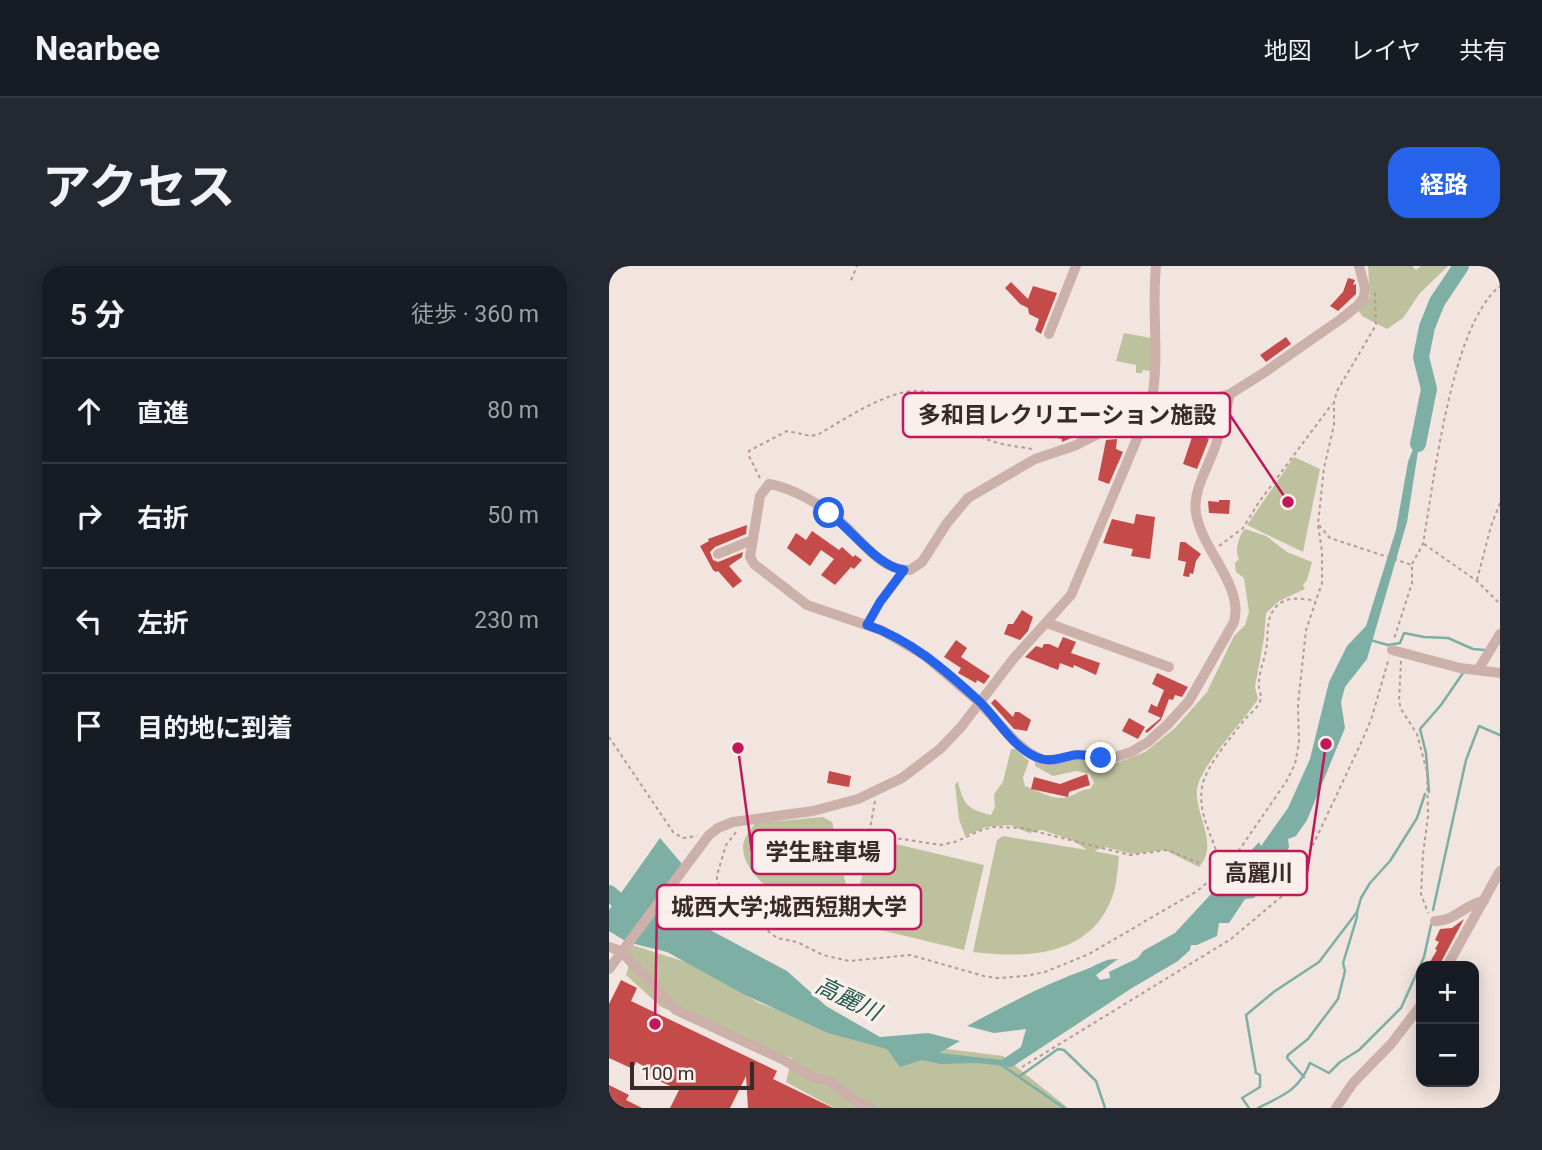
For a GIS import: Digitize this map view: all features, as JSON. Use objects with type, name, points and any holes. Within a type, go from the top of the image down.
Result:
[{"type":"street","points":[[1049,334],[1076,266]]},
{"type":"street","points":[[609,969],[709,835],[718,828],[740,820],[831,808],[873,793],[902,778],[940,749],[961,727],[1014,658],[1071,595],[1142,427],[1156,385],[1153,303],[1156,266]]},
{"type":"street","points":[[1230,394],[1218,440],[1195,502],[1206,544],[1234,593],[1237,611],[1234,622],[1189,701],[1167,726],[1131,752],[1112,758],[1077,755],[1059,760],[1043,760],[1031,754],[999,725],[980,703],[924,654],[881,630],[818,610],[797,598],[754,564],[750,557],[760,496],[769,484],[786,489],[829,513],[889,566],[911,570],[922,562],[947,523],[968,498],[1050,452],[1074,446],[1102,432],[1133,430],[1195,404],[1230,394],[1341,319],[1364,297],[1365,288],[1359,266]]},
{"type":"street","points":[[718,554],[752,540]]},
{"type":"street","points":[[1047,623],[1169,667]]},
{"type":"street","points":[[1478,670],[1500,635]]},
{"type":"street","points":[[1397,651],[1460,668],[1500,673]]},
{"type":"street","points":[[1450,961],[1500,872]]},
{"type":"street","points":[[1435,921],[1450,918],[1471,905],[1484,901]]},
{"type":"street","points":[[609,947],[623,948],[676,1010],[782,1059],[813,1077],[829,1081],[850,1097],[871,1108]]},
{"type":"street","points":[[1336,1108],[1353,1083],[1391,1044],[1416,1011]]},
{"type":"path","points":[[851,280],[857,266]]},
{"type":"path","points":[[1219,549],[1221,543],[1243,528],[1259,502],[1334,402],[1347,374],[1376,326],[1375,294],[1371,285]]},
{"type":"path","points":[[1435,921],[1428,913],[1422,894],[1428,816],[1425,760],[1417,734],[1399,701],[1395,635],[1412,583],[1411,564],[1423,544],[1449,397],[1458,365],[1483,305],[1500,286]]},
{"type":"path","points":[[765,486],[749,451],[787,431],[811,436],[819,434],[883,400],[909,391],[929,392],[978,436],[1050,452]]},
{"type":"path","points":[[740,820],[737,831],[726,845],[718,868],[717,881],[728,899],[749,912],[776,937],[849,961],[910,954],[971,973],[998,978],[1045,972],[1089,954],[1197,891],[1233,859],[1286,782],[1295,764],[1299,742],[1298,704],[1306,630],[1322,583],[1322,551],[1318,524],[1324,468],[1334,425],[1334,402]]},
{"type":"path","points":[[1477,581],[1491,526],[1500,503]]},
{"type":"path","points":[[1318,524],[1330,538],[1411,564]]},
{"type":"path","points":[[1423,544],[1477,581],[1500,604]]},
{"type":"path","points":[[867,625],[904,570]]},
{"type":"path","points":[[1221,871],[1219,853],[1202,811],[1204,778],[1220,752],[1260,701],[1258,687],[1272,612],[1281,603],[1289,600],[1302,598],[1316,601]]},
{"type":"path","points":[[1022,1067],[1231,939],[1287,892],[1312,847],[1362,741],[1397,651]]},
{"type":"path","points":[[609,737],[673,832],[683,838],[709,835]]},
{"type":"path","points":[[873,793],[874,811],[869,834],[941,845],[993,827],[1022,828],[1130,855],[1168,850],[1199,863]]},
{"type":"green space","points":[[1368,266],[1412,266],[1416,270],[1421,266],[1448,266],[1420,293],[1403,318],[1387,329],[1362,316],[1359,311],[1370,297]]},
{"type":"green space","points":[[1124,333],[1151,338],[1151,371],[1136,373],[1136,365],[1116,361]]},
{"type":"green space","points":[[1294,457],[1320,469],[1303,552],[1247,525]]},
{"type":"green space","points":[[1245,529],[1266,536],[1287,552],[1312,562],[1303,585],[1305,589],[1279,601],[1266,613],[1255,687],[1258,699],[1214,756],[1200,779],[1197,799],[1207,839],[1205,858],[1199,867],[1165,850],[1132,854],[1105,847],[1094,851],[1119,856],[1115,888],[1106,911],[1093,928],[1077,940],[1038,953],[1017,955],[973,952],[997,840],[1003,836],[1087,850],[1074,841],[1042,830],[1029,833],[1010,825],[986,827],[965,836],[959,819],[955,784],[958,782],[968,805],[991,815],[995,807],[994,794],[1003,782],[1011,749],[1015,749],[1029,761],[1023,778],[1025,786],[1054,797],[1067,797],[1090,789],[1094,783],[1090,774],[1076,771],[1053,776],[1035,766],[1035,761],[1079,759],[1107,765],[1116,763],[1145,752],[1175,728],[1207,692],[1234,636],[1245,625],[1249,612],[1244,578],[1236,572],[1235,563],[1239,559],[1238,543]]},
{"type":"green space","points":[[823,817],[832,822],[850,903],[849,909],[822,912],[798,906],[772,891],[751,870],[745,859],[743,844],[755,823]]},
{"type":"green space","points":[[871,838],[984,865],[964,950],[851,923]]},
{"type":"green space","points":[[629,944],[695,965],[759,1003],[829,1029],[931,1047],[1003,1056],[1068,1108],[834,1108],[786,1082],[792,1058],[661,1007],[626,975],[631,958],[627,948]]},
{"type":"water","name":"高麗川","points":[[1422,426],[1407,522],[1367,659],[1345,687],[1341,702],[1345,728],[1307,820],[1296,836],[1288,839],[1289,847],[1278,870],[1272,869],[1271,878],[1254,898],[1245,899],[1229,923],[1219,923],[1217,936],[1191,945],[1190,950],[1178,961],[1012,1067],[978,1063],[941,1064],[922,1060],[900,1067],[887,1049],[828,1033],[745,995],[667,952],[627,942],[609,931],[609,910],[660,838],[682,864],[668,890],[712,931],[787,971],[826,1006],[880,1037],[928,1033],[960,1041],[939,1053],[1002,1060],[1021,1047],[1026,1029],[994,1033],[967,1026],[1056,981],[1105,961],[1118,959],[1096,975],[1100,980],[1110,978],[1109,972],[1138,958],[1143,951],[1175,933],[1259,842],[1261,846],[1288,808],[1310,759],[1329,682],[1347,646],[1366,626],[1396,530],[1408,462]]},
{"type":"building","points":[[1348,278],[1355,280],[1353,285],[1356,284],[1356,294],[1338,311],[1330,306],[1343,292]]},
{"type":"building","points":[[1011,282],[1028,299],[1033,286],[1057,293],[1041,334],[1035,330],[1039,319],[1029,314],[1028,308],[1020,304],[1005,288]]},
{"type":"building","points":[[1286,337],[1291,344],[1266,362],[1260,355]]},
{"type":"building","points":[[1070,403],[1084,405],[1080,434],[1062,442],[1062,439],[1042,434],[1044,427],[1066,432],[1066,429],[1074,430],[1075,417],[1068,416]]},
{"type":"building","points":[[1193,434],[1209,439],[1197,469],[1183,464]]},
{"type":"building","points":[[1117,439],[1116,449],[1123,452],[1109,484],[1098,480],[1106,440]]},
{"type":"building","points":[[1230,500],[1229,514],[1209,513],[1208,501]]},
{"type":"building","points":[[1136,514],[1155,517],[1150,559],[1131,556],[1133,549],[1103,543],[1112,519],[1134,524]]},
{"type":"building","points":[[747,525],[746,534],[715,547],[710,552],[713,560],[718,562],[743,552],[742,557],[729,566],[742,581],[733,588],[718,571],[713,570],[700,546],[709,541],[708,539]]},
{"type":"building","points":[[812,531],[839,550],[842,547],[853,557],[855,555],[862,560],[854,569],[851,567],[835,585],[821,575],[834,559],[821,550],[810,566],[787,548],[796,533],[806,540]]},
{"type":"building","points":[[1180,542],[1185,542],[1201,554],[1193,574],[1190,573],[1189,577],[1183,576],[1186,562],[1178,560]]},
{"type":"building","points":[[1022,610],[1033,617],[1028,631],[1020,640],[1004,634],[1008,624],[1013,624]]},
{"type":"building","points":[[1063,637],[1076,642],[1071,653],[1100,663],[1096,675],[1074,665],[1073,668],[1060,663],[1058,670],[1025,657],[1036,646],[1042,648],[1044,644],[1049,644],[1058,648]]},
{"type":"building","points":[[956,640],[967,648],[961,657],[990,676],[984,684],[977,680],[976,683],[958,673],[961,668],[944,657]]},
{"type":"building","points":[[1157,673],[1188,687],[1182,697],[1175,695],[1173,700],[1169,699],[1161,720],[1147,733],[1145,731],[1161,718],[1148,712],[1151,704],[1157,707],[1164,690],[1152,684]]},
{"type":"building","points":[[995,699],[1013,717],[1015,712],[1019,712],[1031,720],[1027,731],[1014,729],[991,703]]},
{"type":"building","points":[[1129,718],[1145,727],[1138,739],[1122,731]]},
{"type":"building","points":[[829,771],[851,776],[849,787],[827,783]]},
{"type":"building","points":[[1087,774],[1090,785],[1069,792],[1068,797],[1031,789],[1034,777],[1060,784]]},
{"type":"building","points":[[1464,919],[1442,961],[1431,961],[1437,950],[1435,949],[1439,942],[1435,940],[1440,929],[1452,928]]},
{"type":"building","points":[[621,980],[637,988],[631,1001],[777,1071],[773,1079],[833,1108],[748,1108],[746,1076],[730,1108],[670,1108],[679,1090],[648,1076],[651,1070],[636,1062],[633,1069],[609,1058],[609,1004]]},
{"type":"building","points":[[609,1085],[629,1095],[626,1100],[642,1108],[609,1108]]},
{"type":"waterway","name":"高麗川","points":[[1418,444],[1429,389],[1421,357],[1427,327],[1437,302],[1461,266]]},
{"type":"waterway","points":[[1370,640],[1388,645],[1400,643],[1404,633],[1448,638],[1473,649],[1485,650]]},
{"type":"waterway","points":[[1429,792],[1426,753],[1420,729],[1463,673]]},
{"type":"waterway","points":[[1433,910],[1466,760],[1479,726],[1500,735]]},
{"type":"waterway","points":[[1249,1108],[1242,1098],[1260,1087],[1260,1075],[1256,1073],[1246,1015],[1275,991],[1319,962],[1357,912],[1370,883],[1390,861],[1417,818],[1425,794]]},
{"type":"waterway","name":"高麗川","points":[[609,893],[633,913]]},
{"type":"waterway","points":[[1304,1077],[1287,1058],[1308,1039],[1338,999],[1345,971],[1343,963],[1357,912]]},
{"type":"waterway","points":[[1258,1108],[1296,1086],[1310,1063],[1329,1073],[1359,1050],[1401,1008],[1424,957],[1431,925]]},
{"type":"waterway","points":[[1020,1076],[1058,1049],[1064,1050],[1096,1081],[1105,1108]]},
{"type":"waterway","points":[[1000,1064],[1064,1108]]},
{"type":"place","name":"多和目レクリエーション施設","points":[[1288,502]]},
{"type":"place","name":"高麗川","points":[[1326,744]]},
{"type":"place","name":"学生駐車場","points":[[738,748]]},
{"type":"place","name":"城西大学;城西短期大学","points":[[655,1024]]},
{"type":"route","points":[[829,513],[878,558],[889,566],[904,570],[885,594],[867,625],[924,654],[980,703],[999,725],[1031,754],[1043,760],[1059,760],[1077,755],[1101,758]]}]
